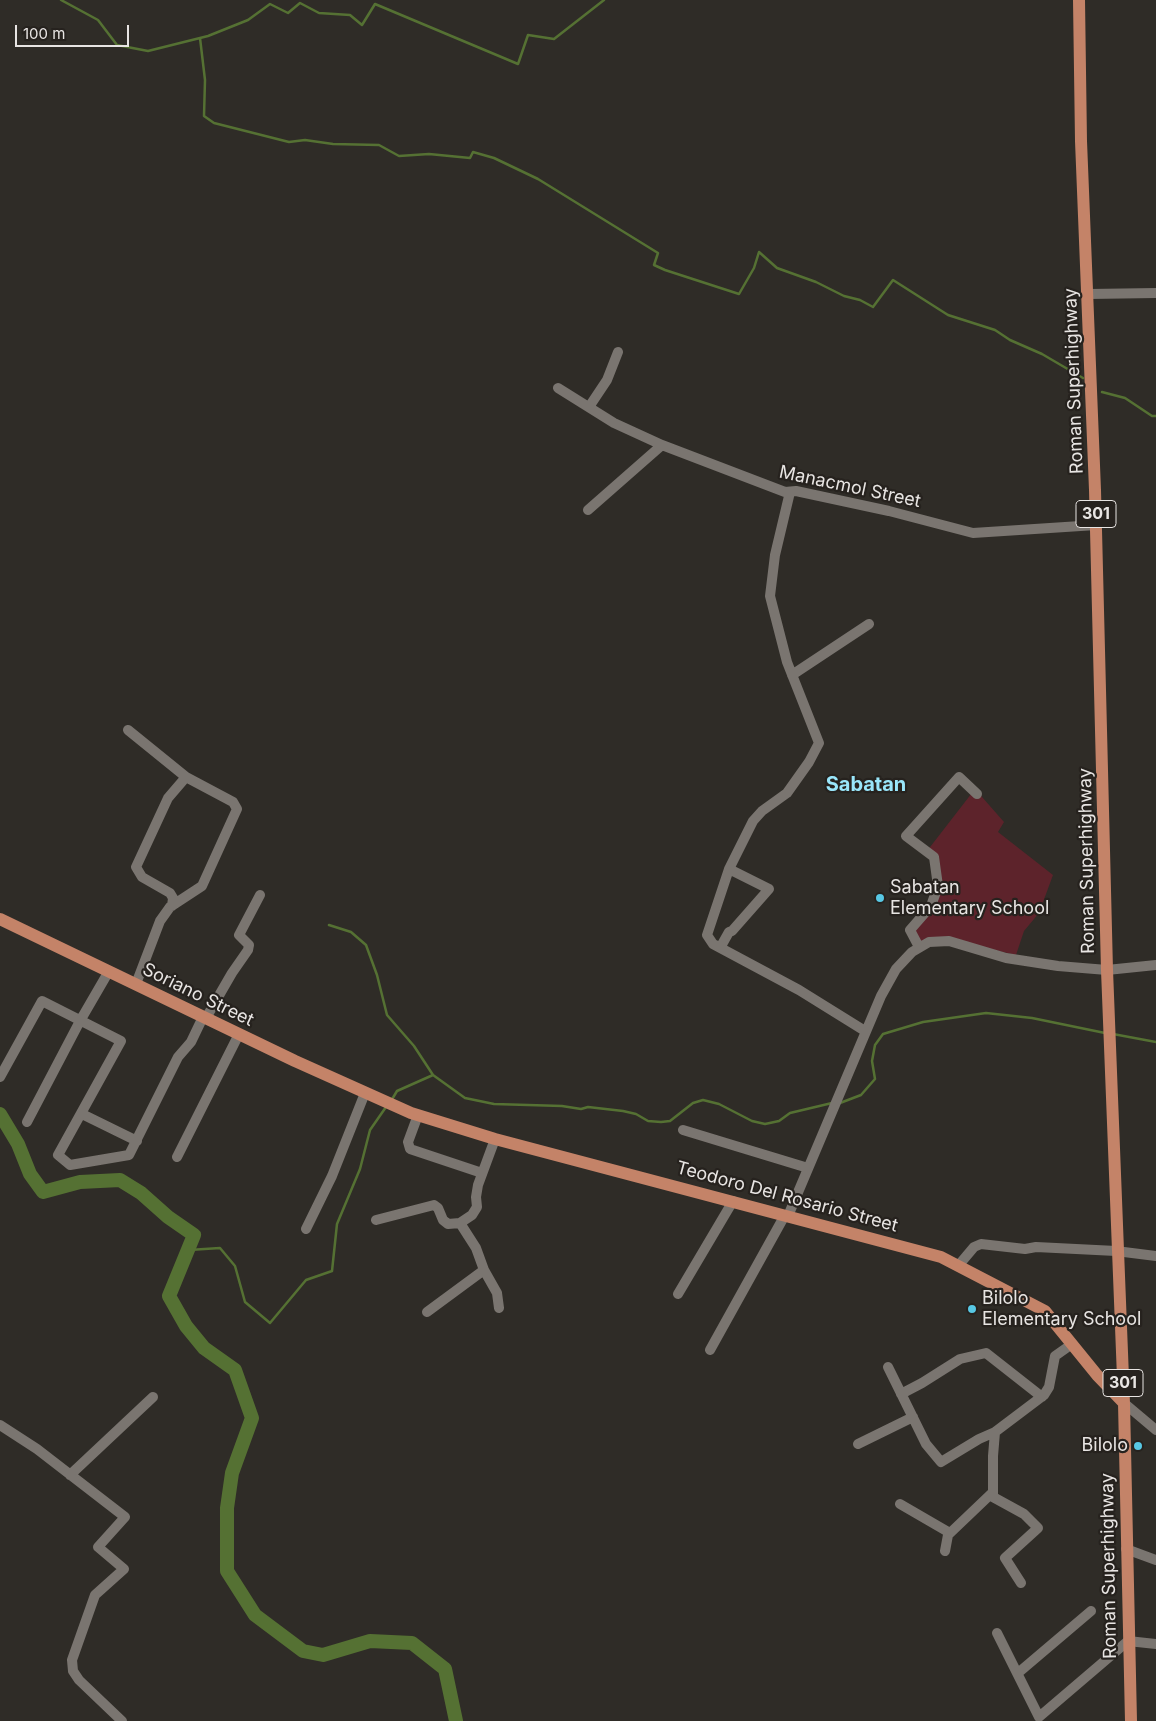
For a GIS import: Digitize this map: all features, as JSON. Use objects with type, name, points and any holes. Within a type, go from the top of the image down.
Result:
[{"type":"main road","name":"Roman Superhighway","points":[[1079,0],[1081,142],[1089,294],[1116,1251],[1124,1402],[1130,1721]]},
{"type":"main road","name":"Soriano Street","points":[[0,919],[395,1107]]},
{"type":"main road","name":"Teodoro Del Rosario Street","points":[[395,1107],[495,1139],[926,1252],[958,1266],[1039,1308],[1049,1316],[1097,1375],[1124,1402]]},
{"type":"street","points":[[1089,294],[1156,293]]},
{"type":"street","points":[[589,407],[607,380],[618,352]]},
{"type":"street","name":"Manacmol Street","points":[[558,388],[614,423],[662,445],[790,492],[796,491],[888,510],[973,533],[1096,525]]},
{"type":"street","points":[[588,510],[662,445]]},
{"type":"street","points":[[790,492],[775,556],[770,596],[776,624],[792,675],[819,743],[809,762],[787,793],[762,811],[753,821],[729,869],[707,932],[711,942],[720,948],[798,990],[865,1031]]},
{"type":"street","points":[[792,675],[869,624]]},
{"type":"street","points":[[128,730],[186,777],[233,802],[237,809],[202,886],[172,906],[160,921],[136,984]]},
{"type":"street","points":[[172,906],[173,898],[170,893],[142,877],[136,867],[168,798],[186,777]]},
{"type":"street","points":[[919,947],[910,930],[931,906],[938,886],[934,858],[906,836],[959,777],[977,794]]},
{"type":"street","points":[[720,948],[729,932],[732,932],[769,889],[729,869]]},
{"type":"street","points":[[0,1077],[42,1001],[121,1041],[58,1156],[70,1165],[129,1155],[178,1057],[191,1042],[248,950],[249,945],[239,935],[260,895]]},
{"type":"street","points":[[710,1350],[787,1215],[865,1031],[896,969],[919,947],[929,942],[949,941],[1026,961],[1107,970],[1156,965]]},
{"type":"street","points":[[27,1122],[80,1021],[109,972]]},
{"type":"street","points":[[177,1158],[239,1034]]},
{"type":"street","points":[[306,1229],[332,1176],[365,1093]]},
{"type":"street","points":[[82,1114],[136,1141]]},
{"type":"street","points":[[418,1115],[408,1142],[410,1149],[482,1173]]},
{"type":"street","points":[[683,1130],[808,1168]]},
{"type":"street","points":[[376,1220],[434,1205],[438,1208],[446,1223],[460,1223],[476,1211],[476,1194],[495,1139]]},
{"type":"street","points":[[678,1294],[733,1201]]},
{"type":"street","points":[[460,1223],[476,1248],[484,1270],[497,1294],[500,1308]]},
{"type":"street","points":[[958,1266],[974,1247],[980,1244],[1025,1249],[1036,1247],[1116,1251],[1156,1256]]},
{"type":"street","points":[[427,1312],[484,1270]]},
{"type":"street","points":[[888,1367],[926,1444],[940,1462],[978,1439],[995,1432],[1042,1397],[1050,1387],[1055,1356],[1072,1344]]},
{"type":"street","points":[[901,1394],[960,1359],[986,1353],[1042,1397]]},
{"type":"street","points":[[70,1475],[152,1397]]},
{"type":"street","points":[[1124,1402],[1156,1430]]},
{"type":"street","points":[[858,1444],[913,1418]]},
{"type":"street","points":[[0,1425],[125,1517],[98,1547],[124,1569],[95,1595],[72,1660],[73,1671],[79,1680],[122,1721]]},
{"type":"street","points":[[995,1432],[992,1493],[999,1502],[1024,1514],[1038,1528],[1005,1558],[1021,1583]]},
{"type":"street","points":[[945,1551],[947,1538],[950,1533],[992,1493]]},
{"type":"street","points":[[900,1504],[950,1533]]},
{"type":"street","points":[[1126,1549],[1156,1560]]},
{"type":"street","points":[[1018,1673],[1092,1612]]},
{"type":"street","points":[[997,1633],[1039,1717],[1128,1641],[1156,1644]]},
{"type":"shaded area","points":[[975,789],[1004,822],[998,832],[1053,875],[1039,913],[1024,931],[1016,955],[977,946],[919,944],[911,930],[942,888],[927,851]]},
{"type":"waterway","points":[[61,0],[98,20],[117,45],[148,51],[208,36],[248,20],[270,4],[288,13],[300,3],[319,13],[350,15],[362,25],[375,4],[518,64],[528,35],[554,39],[604,0]]},
{"type":"waterway","points":[[200,38],[205,80],[204,116],[214,123],[289,142],[305,140],[333,144],[379,145],[399,156],[429,154],[470,158],[473,152],[494,158],[538,179],[658,253],[654,265],[665,270],[739,294],[754,268],[759,252],[777,268],[816,282],[844,296],[860,300],[873,307],[893,280],[948,315],[995,330],[1010,340],[1042,354],[1083,378]]},
{"type":"waterway","points":[[1102,392],[1125,398],[1152,416],[1156,416]]},
{"type":"waterway","points":[[329,925],[351,932],[366,945],[377,975],[387,1015],[414,1046],[433,1075],[465,1098],[494,1104],[562,1106],[581,1109],[588,1107],[623,1111],[636,1114],[648,1121],[661,1122],[670,1121],[693,1103],[703,1100],[719,1104],[752,1121],[765,1124],[779,1121],[790,1113],[832,1103]]},
{"type":"waterway","points":[[840,1103],[861,1095],[875,1079],[872,1061],[875,1045],[883,1034],[923,1022],[986,1013],[1032,1018],[1105,1033]]},
{"type":"waterway","points":[[1113,1034],[1156,1042]]},
{"type":"waterway","points":[[391,1101],[397,1091],[433,1075]]},
{"type":"waterway","points":[[189,1250],[220,1248],[235,1266],[245,1302],[270,1323],[306,1280],[332,1271],[337,1224],[360,1169],[370,1130],[386,1107]]},
{"type":"waterway","points":[[0,1114],[18,1144],[30,1174],[43,1192],[80,1182],[120,1180],[141,1193],[168,1217],[194,1235],[169,1296],[186,1326],[204,1348],[235,1370],[252,1418],[232,1473],[227,1508],[227,1571],[255,1615],[303,1651],[323,1655],[370,1641],[412,1643],[445,1669],[456,1721]]},
{"type":"place","name":"Sabatan Elementary School","points":[[880,898]]},
{"type":"place","name":"Bilolo Elementary School","points":[[972,1309]]},
{"type":"place","name":"Bilolo","points":[[1138,1446]]},
{"type":"district","name":"Sabatan","points":[[866,785]]}]
